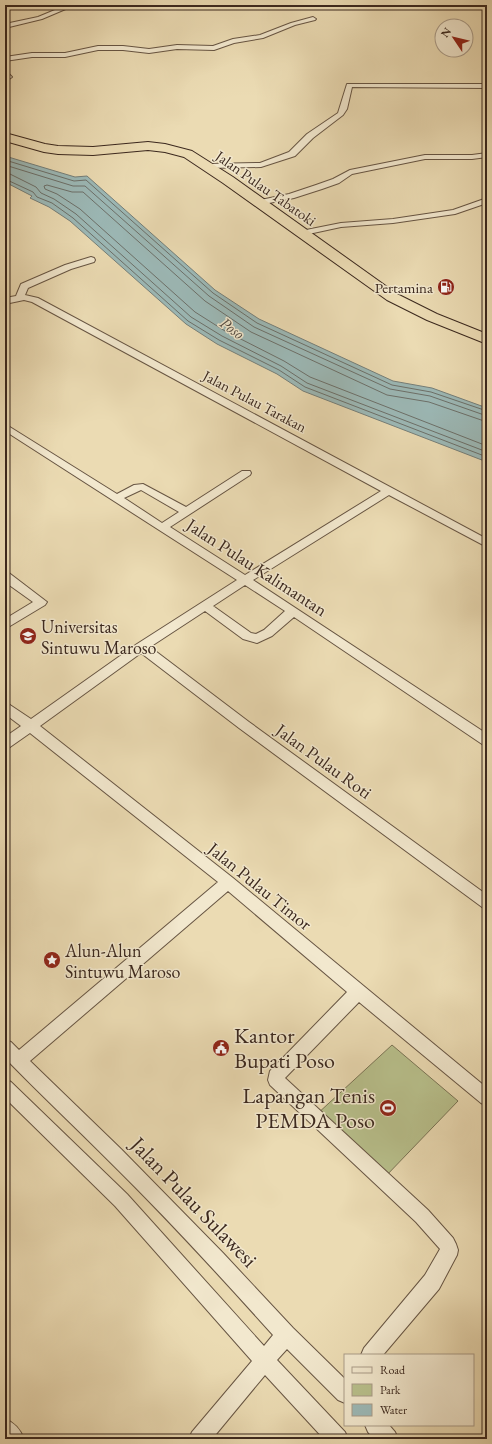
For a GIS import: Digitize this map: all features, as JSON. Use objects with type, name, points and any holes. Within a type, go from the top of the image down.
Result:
[{"type":"highway","name":"Jalan Pulau Tabatoki","points":[[5,137],[44,148],[64,151],[93,151],[148,146],[165,148],[188,154],[304,233],[392,297],[422,312],[487,339]]},
{"type":"street","points":[[5,26],[40,18],[72,5]]},
{"type":"street","points":[[5,59],[32,55],[66,55],[90,48],[118,48],[149,51],[177,47],[214,48],[233,41],[261,37],[292,24],[313,19]]},
{"type":"street","points":[[5,22],[13,24]]},
{"type":"street","points":[[5,72],[8,77],[5,80]]},
{"type":"street","points":[[207,166],[261,165],[294,153],[310,136],[343,112],[349,85],[487,86]]},
{"type":"street","points":[[259,203],[291,196],[331,183],[350,172],[425,157],[472,157],[486,155]]},
{"type":"street","points":[[304,233],[342,225],[393,221],[455,212],[487,200]]},
{"type":"street","points":[[5,301],[20,297],[24,286],[91,260]]},
{"type":"street","name":"Jalan Pulau Tarakan","points":[[20,297],[31,298],[94,331],[152,364],[232,405],[487,544]]},
{"type":"street","name":"Jalan Pulau Kalimantan","points":[[5,427],[245,580],[487,741]]},
{"type":"street","points":[[163,527],[246,473]]},
{"type":"street","points":[[117,498],[138,487],[144,487],[187,512]]},
{"type":"street","points":[[5,744],[141,647],[388,491]]},
{"type":"street","points":[[5,576],[41,602],[5,625]]},
{"type":"street","points":[[205,606],[247,636],[257,639],[268,633],[292,611]]},
{"type":"street","name":"Jalan Pulau Roti","points":[[141,647],[244,725],[487,903]]},
{"type":"street","name":"Jalan Pulau Timor","points":[[5,708],[31,726],[228,882],[358,992],[487,1098]]},
{"type":"street","points":[[19,1060],[228,882]]},
{"type":"street","points":[[358,992],[276,1076],[276,1080],[422,1216],[447,1244],[449,1250],[448,1255],[432,1282],[372,1354]]},
{"type":"street","name":"Jalan Pulau Sulawesi","points":[[5,1047],[176,1216],[286,1335],[344,1389]]},
{"type":"street","points":[[5,1087],[70,1148],[121,1200],[264,1360],[338,1439]]},
{"type":"street","points":[[199,1439],[286,1335]]},
{"type":"street","points":[[376,1426],[388,1439]]},
{"type":"street","points":[[5,1429],[14,1439]]},
{"type":"green space","name":"Lapangan Tenis PEMDA Poso","points":[[392,1045],[458,1101],[384,1178],[316,1115]]},
{"type":"water","name":"Poso","points":[[5,156],[75,177],[87,176],[215,290],[259,319],[393,381],[432,388],[487,408],[487,462],[303,391],[277,374],[217,344],[186,324],[70,221],[49,207],[30,198],[32,196],[5,182]]},
{"type":"place","name":"Pertamina","points":[[446,287]]},
{"type":"place","name":"Universitas Sintuwu Maroso","points":[[28,636]]},
{"type":"place","name":"Alun-Alun Sintuwu Maroso","points":[[52,960]]},
{"type":"place","name":"Kantor Bupati Poso","points":[[221,1048]]},
{"type":"place","name":"Lapangan Tenis PEMDA Poso","points":[[388,1108]]}]
